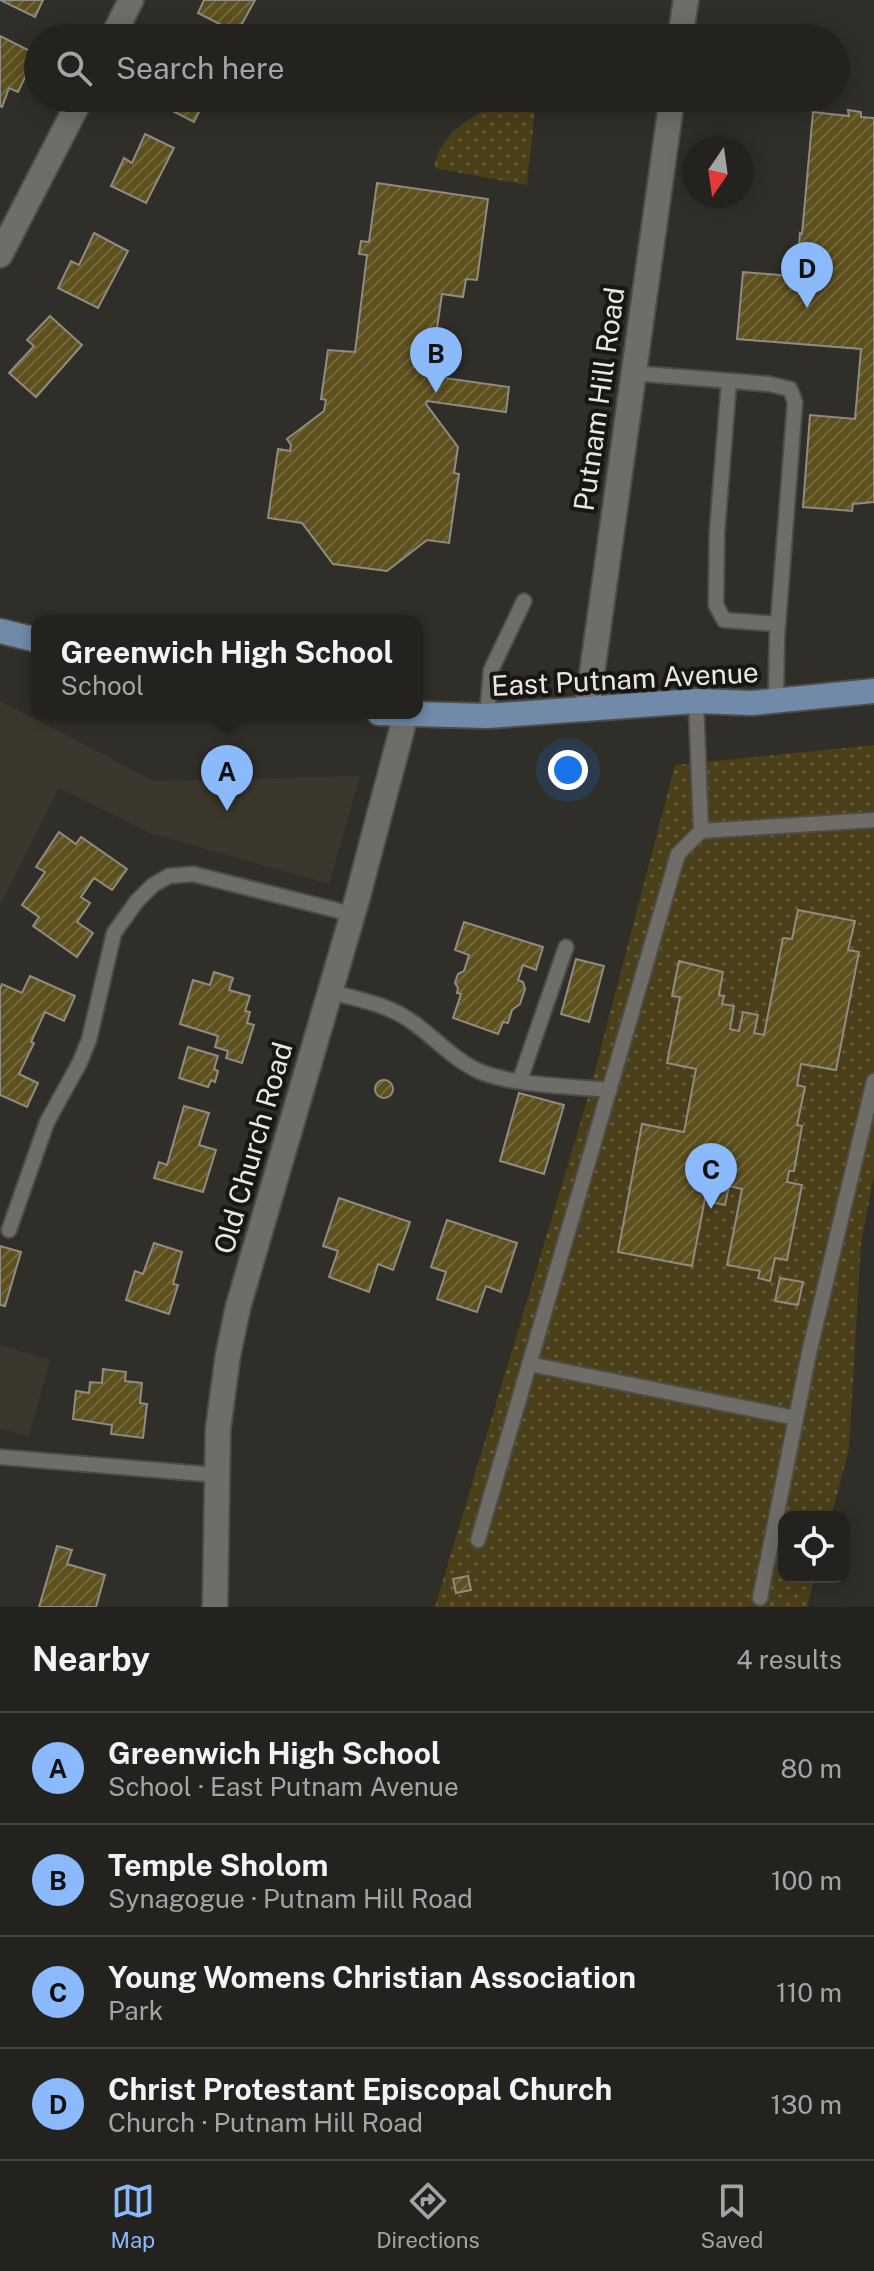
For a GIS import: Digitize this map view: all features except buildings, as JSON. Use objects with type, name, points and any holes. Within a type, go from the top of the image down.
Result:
[{"type":"main road","points":[[0,631],[31,639]]},
{"type":"main road","name":"East Putnam Avenue","points":[[423,714],[487,716],[696,701],[776,701],[874,691]]},
{"type":"street","points":[[119,24],[131,0]]},
{"type":"street","points":[[682,24],[686,0]]},
{"type":"street","points":[[0,255],[74,112]]},
{"type":"street","name":"Putnam Hill Road","points":[[587,709],[670,112]]},
{"type":"street","name":"Old Church Road","points":[[215,1607],[220,1415],[238,1307],[330,992],[405,719]]},
{"type":"lane","points":[[632,373],[790,389],[795,402],[778,624],[776,701]]},
{"type":"lane","points":[[729,381],[717,532],[716,605],[724,620],[778,624]]},
{"type":"lane","points":[[487,716],[491,670],[524,601]]},
{"type":"lane","points":[[696,701],[701,831]]},
{"type":"lane","points":[[478,1540],[678,854],[701,831],[874,820]]},
{"type":"lane","points":[[9,1230],[47,1122],[89,1040],[114,933],[153,885],[169,876],[193,874],[352,914]]},
{"type":"lane","points":[[520,1080],[566,947]]},
{"type":"lane","points":[[330,992],[390,1009],[420,1028],[455,1057],[482,1072],[520,1080],[610,1090]]},
{"type":"lane","points":[[760,1598],[796,1418],[874,1081]]},
{"type":"lane","points":[[529,1364],[796,1418]]},
{"type":"lane","points":[[0,1457],[217,1475]]},
{"type":"shaded area","points":[[481,112],[535,112],[527,185],[434,168],[444,143]]},
{"type":"shaded area","points":[[0,701],[154,781],[360,776],[329,884],[150,833],[59,788],[0,906]]},
{"type":"shaded area","points":[[874,745],[874,1176],[861,1243],[849,1449],[833,1511],[778,1511],[778,1583],[813,1583],[807,1607],[435,1607],[587,1101],[675,765]]},
{"type":"shaded area","points":[[0,1345],[50,1360],[29,1436],[0,1429]]},
{"type":"place","name":"Christ Protestant Episcopal Church","points":[[807,308]]},
{"type":"place","name":"Temple Sholom","points":[[436,393]]},
{"type":"place","name":"Greenwich High School","points":[[227,811]]},
{"type":"place","name":"Young Womens Christian Association","points":[[711,1209]]}]
